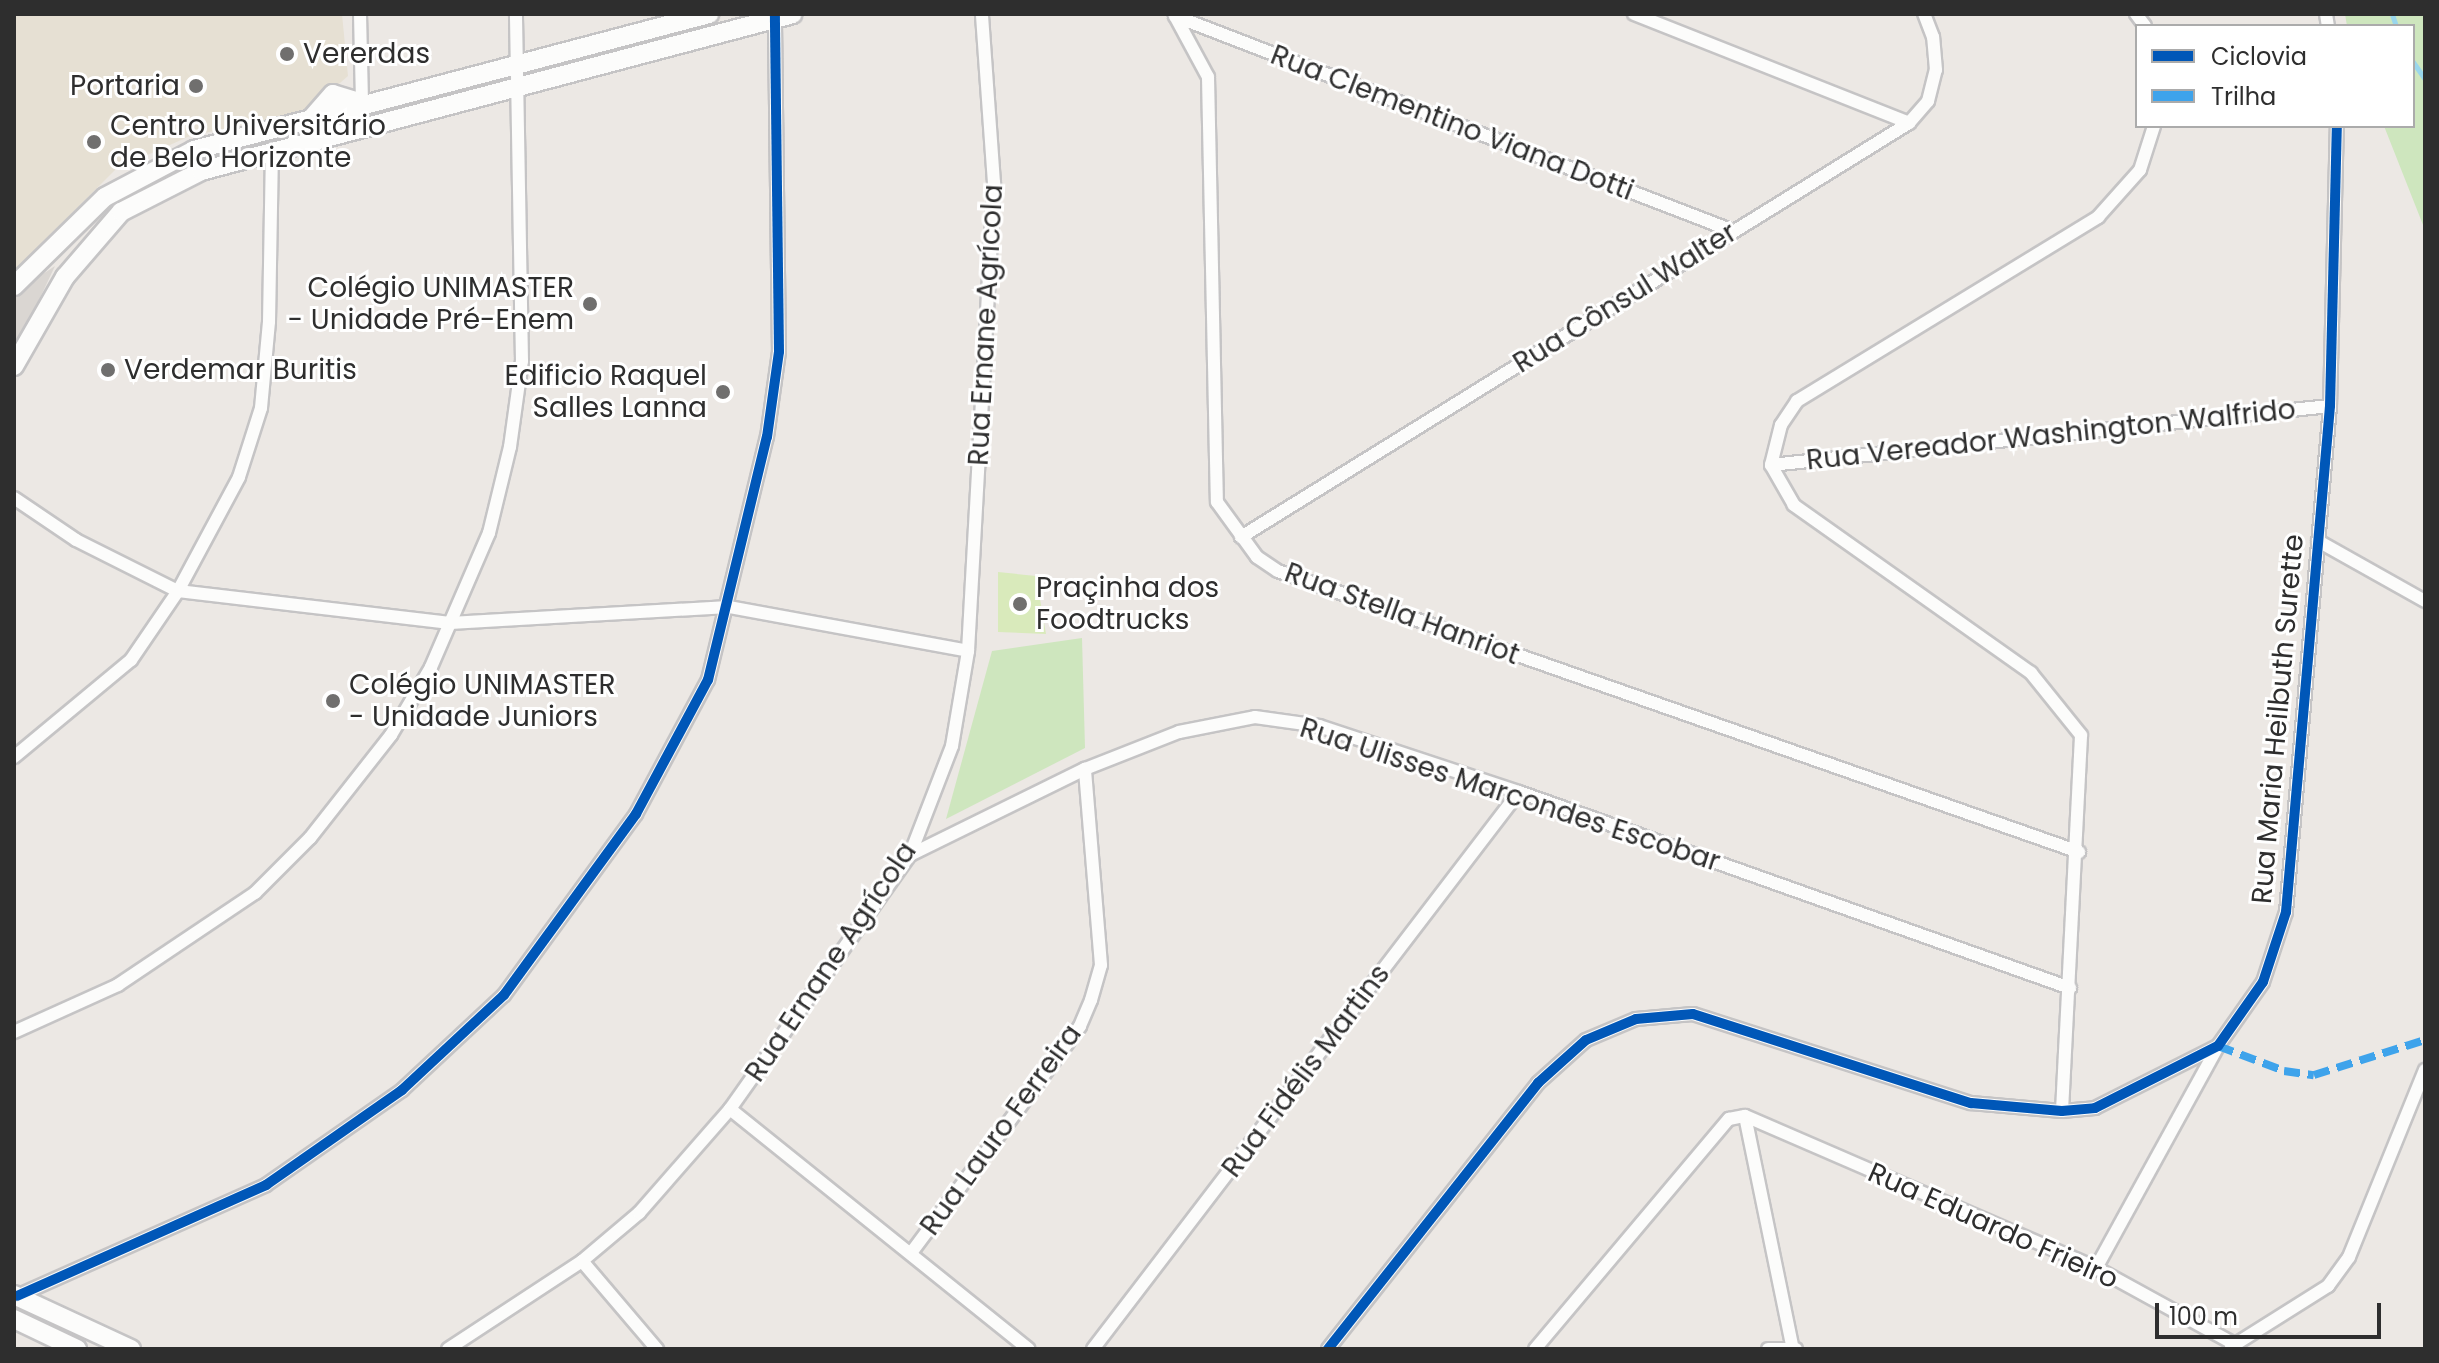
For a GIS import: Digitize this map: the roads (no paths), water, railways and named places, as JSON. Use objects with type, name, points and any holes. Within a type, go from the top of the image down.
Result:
[{"type":"main road","points":[[14,286],[105,197],[148,170],[194,150],[311,119],[333,94],[362,103],[709,14]]},
{"type":"main road","points":[[14,366],[65,277],[121,212],[201,171],[781,16]]},
{"type":"main road","points":[[334,133],[362,103]]},
{"type":"main road","points":[[16,1295],[131,1349]]},
{"type":"main road","points":[[14,1319],[77,1349]]},
{"type":"street","points":[[360,14],[362,103]]},
{"type":"street","points":[[14,1032],[118,985],[255,893],[310,838],[391,735],[450,623],[489,533],[510,447],[522,361],[516,14]]},
{"type":"street","name":"Rua Ernane Agrícola","points":[[448,1349],[582,1261],[639,1213],[730,1109],[910,855],[952,746],[968,651],[994,183],[982,14]]},
{"type":"street","points":[[1634,14],[1909,123]]},
{"type":"street","name":"Rua Cônsul Walter","points":[[1241,537],[1909,123],[1928,101],[1936,70],[1933,37],[1924,14]]},
{"type":"street","name":"Rua Clementino Viana Dotti","points":[[1174,15],[1733,231]]},
{"type":"street","name":"Rua Stella Hanriot","points":[[1174,15],[1208,77],[1217,502],[1241,537],[1278,571],[2079,852]]},
{"type":"street","points":[[16,1295],[266,1185],[402,1090],[504,995],[636,814],[708,680],[729,607],[767,437],[779,352],[781,16]]},
{"type":"street","points":[[2062,1111],[2079,852],[2081,735],[2031,673],[1794,505],[1771,465],[1781,425],[1797,401],[2098,217],[2140,170],[2153,128]]},
{"type":"street","name":"Rua Maria Heilbuth Surette","points":[[1328,1349],[1538,1083],[1586,1040],[1636,1019],[1693,1014],[1971,1103],[2062,1111],[2095,1108],[2218,1046],[2263,982],[2286,912],[2330,406],[2337,128]]},
{"type":"street","points":[[14,757],[131,660],[178,591],[239,477],[261,408],[269,322],[272,153]]},
{"type":"street","name":"Rua Vereador Washington Walfrido","points":[[1771,465],[2330,406]]},
{"type":"street","points":[[14,498],[76,540],[178,591],[450,623],[729,607],[968,651]]},
{"type":"street","points":[[2318,541],[2425,601]]},
{"type":"street","name":"Rua Ulisses Marcondes Escobar","points":[[910,855],[1085,769],[1179,732],[1255,717],[1319,726],[1519,792],[2070,988]]},
{"type":"street","name":"Rua Lauro Ferreira","points":[[911,1253],[1080,1026],[1091,1000],[1101,965],[1085,769]]},
{"type":"street","name":"Rua Fidélis Martins","points":[[1093,1349],[1519,792]]},
{"type":"street","points":[[2096,1268],[2218,1046]]},
{"type":"street","points":[[2232,1347],[2328,1286],[2349,1257],[2425,1070]]},
{"type":"street","points":[[730,1109],[1029,1349]]},
{"type":"street","points":[[1535,1349],[1729,1119],[1745,1116],[1794,1349],[1768,1349]]},
{"type":"street","name":"Rua Eduardo Frieiro","points":[[1745,1116],[2096,1268],[2232,1347]]},
{"type":"street","points":[[582,1261],[657,1349]]},
{"type":"waterway","points":[[2392,14],[2395,24]]},
{"type":"waterway","points":[[2415,65],[2425,79]]},
{"type":"place","name":"Vererdas","points":[[287,54]]},
{"type":"place","name":"Portaria","points":[[196,86]]},
{"type":"place","name":"Centro Universitário de Belo Horizonte","points":[[94,142]]},
{"type":"place","name":"Colégio UNIMASTER - Unidade Pré-Enem","points":[[590,304]]},
{"type":"place","name":"Verdemar Buritis","points":[[108,370]]},
{"type":"place","name":"Edificio Raquel Salles Lanna","points":[[723,392]]},
{"type":"place","name":"Praçinha dos Foodtrucks","points":[[1020,604]]},
{"type":"place","name":"Colégio UNIMASTER - Unidade Juniors","points":[[333,701]]}]
